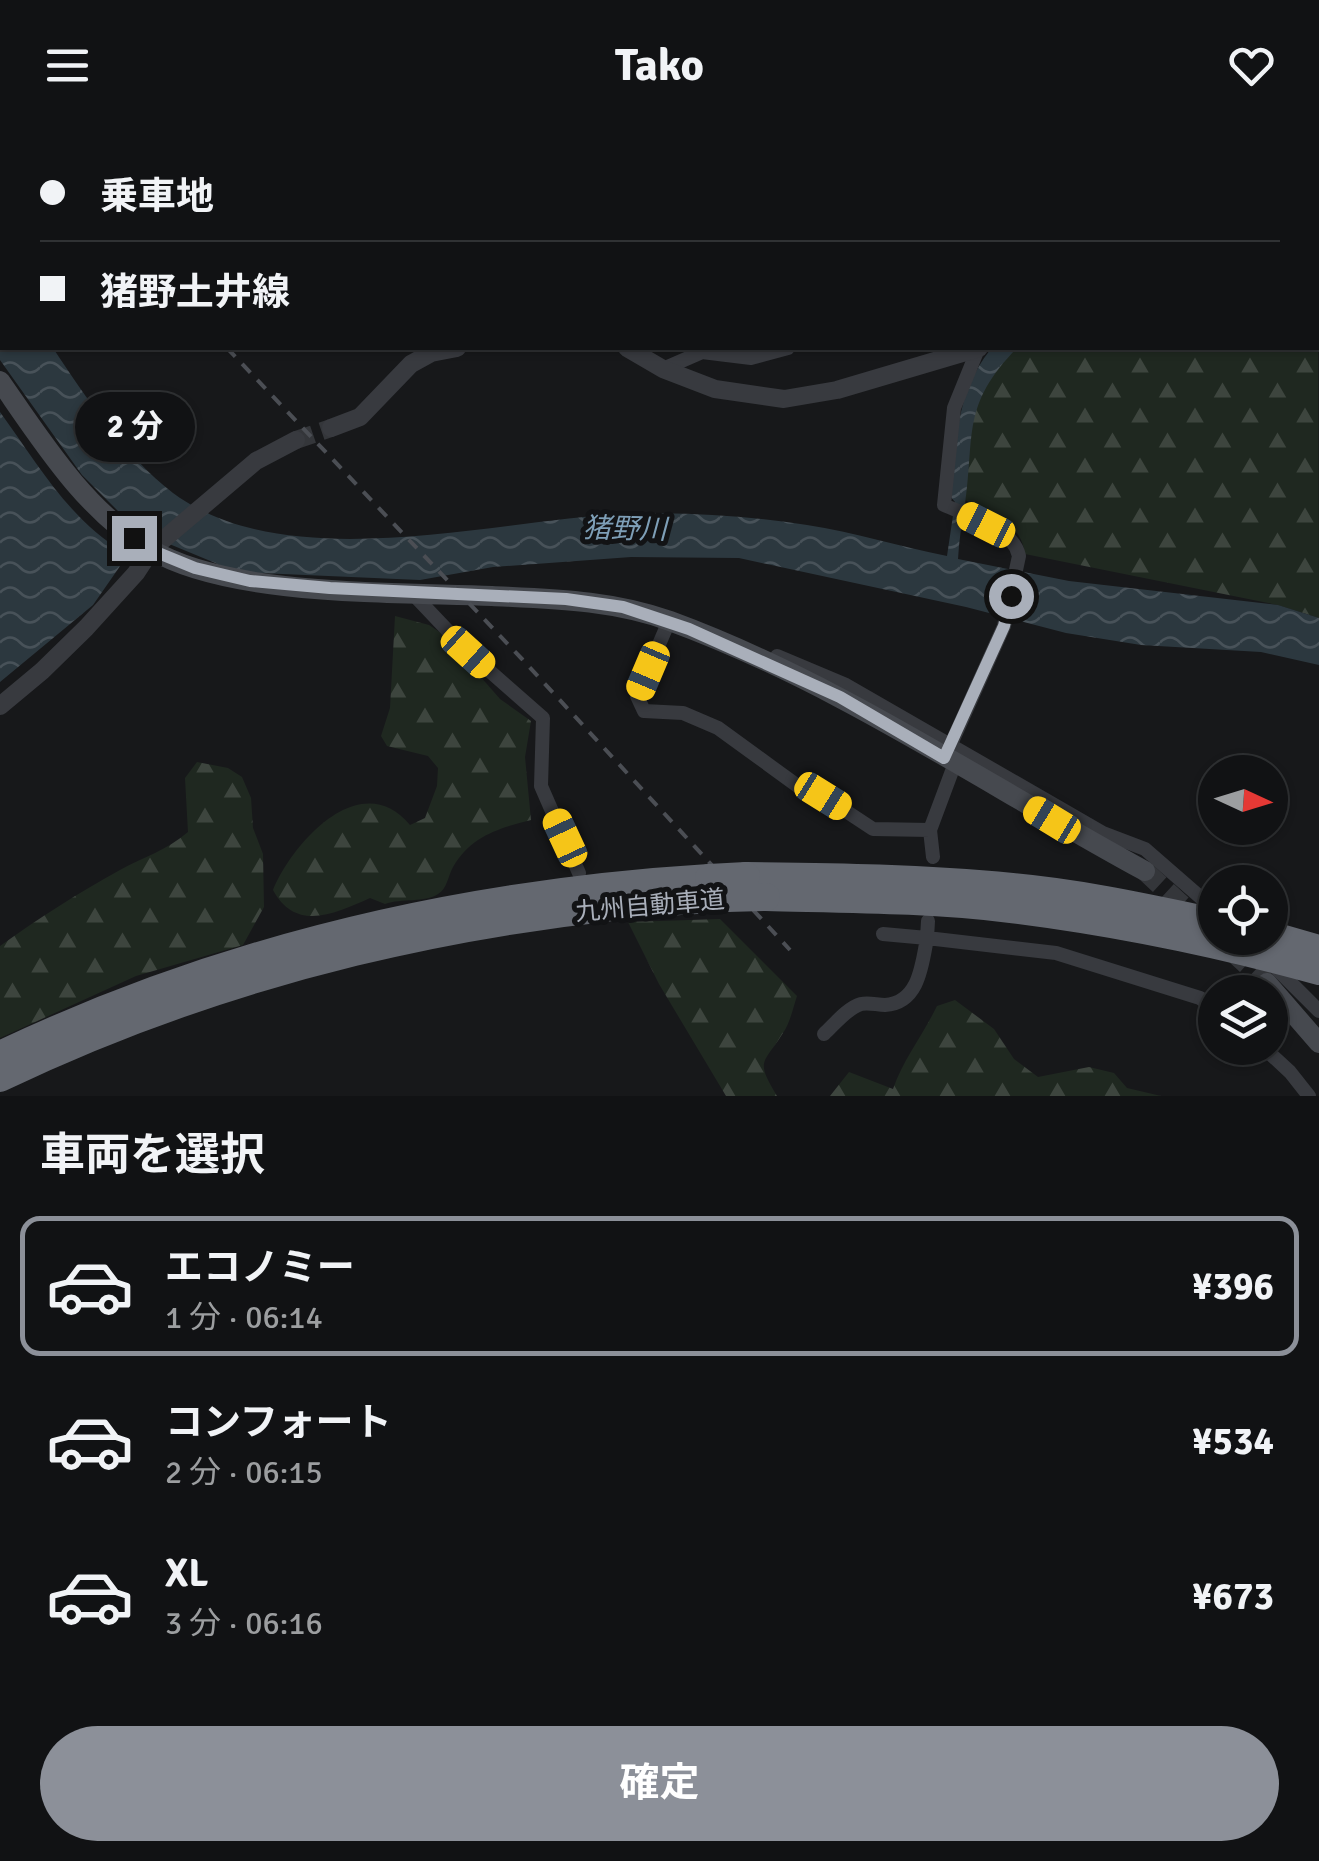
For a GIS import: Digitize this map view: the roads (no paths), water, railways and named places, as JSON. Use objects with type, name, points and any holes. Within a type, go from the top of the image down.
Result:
[{"type":"highway","name":"九州自動車道","points":[[0,1078],[86,1039],[203,996],[336,956],[533,916],[642,903],[718,888],[746,876],[893,878],[1015,887],[1198,918]]},
{"type":"highway","name":"九州自動車道","points":[[0,1055],[78,1019],[252,958],[405,916],[566,889],[718,888],[766,897],[892,900],[1009,909],[1132,927],[1247,951],[1319,972]]},
{"type":"highway","points":[[1288,940],[1319,949]]},
{"type":"main road","points":[[0,381],[83,492],[118,526],[195,568],[250,581],[566,599],[623,607],[669,620],[840,697],[1145,871]]},
{"type":"main road","points":[[1288,1007],[1319,1043]]},
{"type":"street","points":[[331,428],[360,417],[412,364],[446,350]]},
{"type":"street","points":[[631,350],[663,368],[731,394],[796,399],[971,350]]},
{"type":"street","points":[[663,368],[702,352],[751,358],[781,350]]},
{"type":"street","points":[[933,856],[930,830],[950,760],[1004,626],[1018,566],[1016,544],[1006,535],[944,505],[954,408],[977,350]]},
{"type":"street","points":[[0,706],[86,628],[157,545],[256,460],[296,440]]},
{"type":"street","points":[[411,592],[468,652],[543,718],[540,786],[578,873]]},
{"type":"street","points":[[669,620],[637,696],[644,711],[683,714],[718,728],[806,792],[823,796],[873,829],[930,830]]},
{"type":"street","points":[[704,624],[846,685],[1103,833],[1145,850],[1198,895]]},
{"type":"street","points":[[824,1034],[860,1004],[887,1005],[912,992],[928,938],[928,922]]},
{"type":"street","points":[[883,934],[1056,952],[1198,997]]},
{"type":"street","points":[[1261,955],[1319,1011]]},
{"type":"street","points":[[1280,1065],[1309,1096]]},
{"type":"water","name":"猪野川","points":[[0,350],[54,350],[93,406],[155,478],[173,493],[220,519],[273,533],[331,539],[392,538],[572,518],[693,514],[807,525],[947,556],[955,502],[950,496],[954,457],[964,401],[990,350],[1015,350],[987,387],[974,422],[958,559],[1069,581],[1278,605],[1319,618],[1319,665],[1261,652],[1141,645],[1066,633],[739,558],[631,557],[493,567],[420,580],[237,572],[150,536],[129,522],[82,475],[0,360]]},
{"type":"water","points":[[0,412],[70,507],[125,553],[125,559],[93,605],[0,682]]},
{"type":"tunnel","points":[[296,440],[331,428]]},
{"type":"tunnel","points":[[1145,871],[1195,917]]},
{"type":"tunnel","points":[[1236,955],[1258,975]]},
{"type":"railway","points":[[229,350],[522,659],[790,950]]}]
